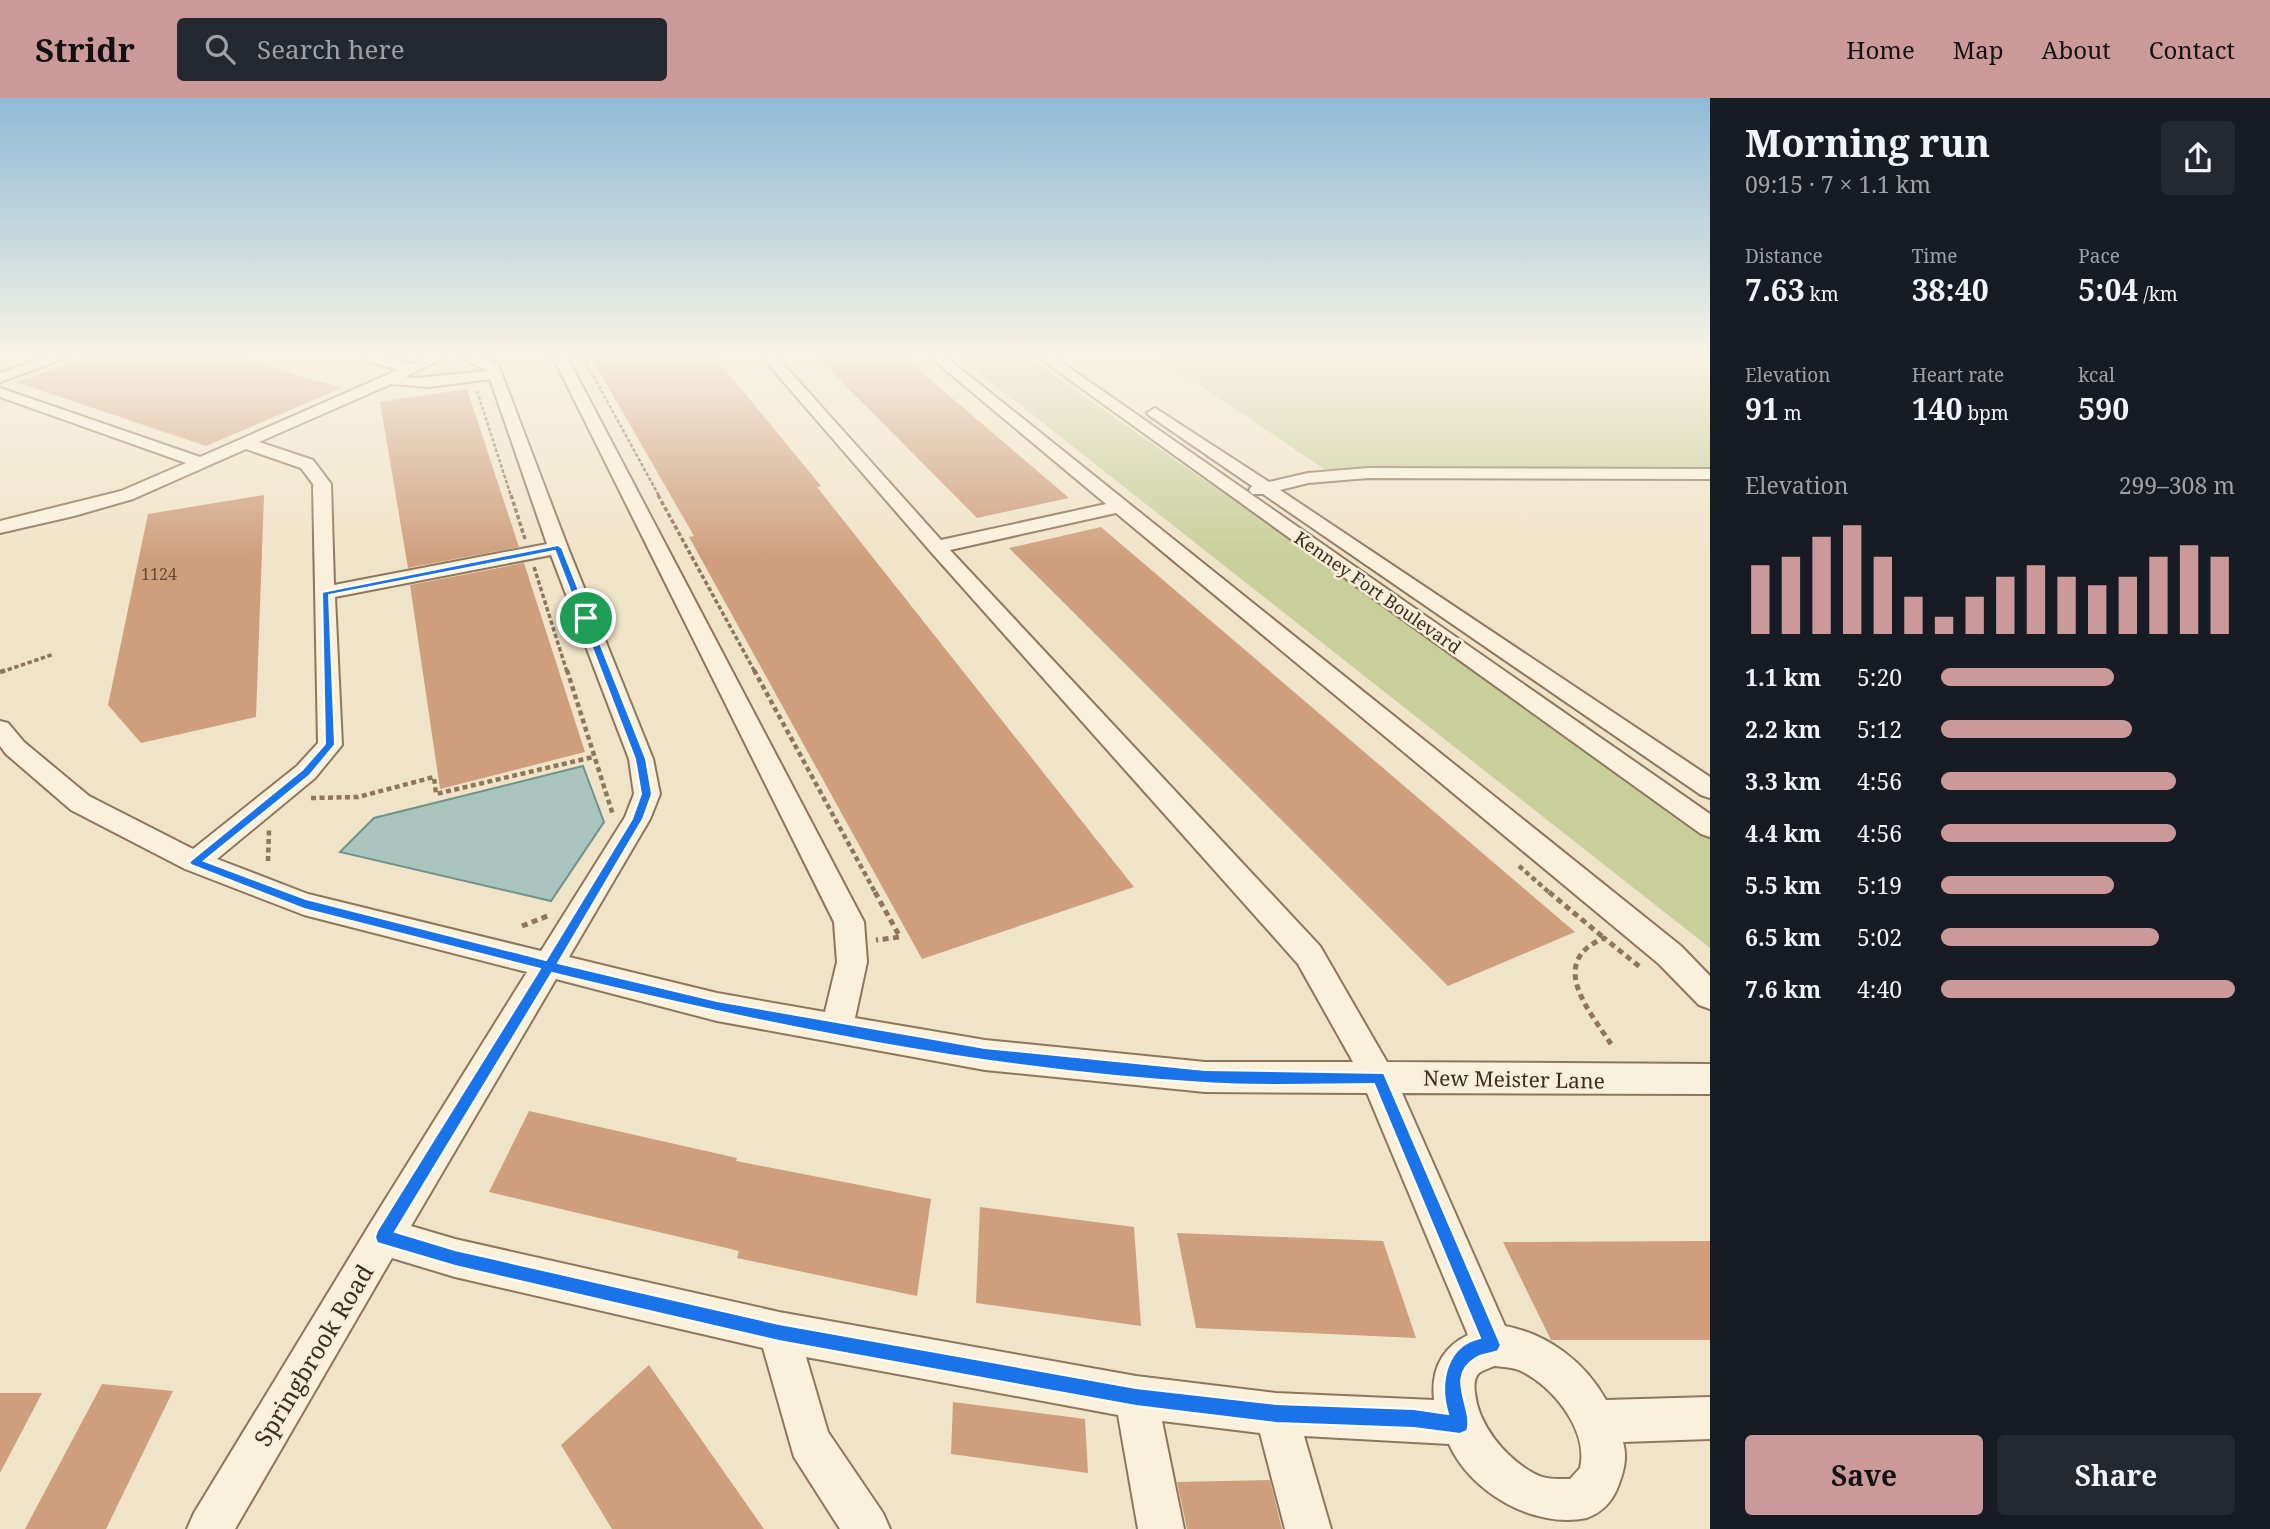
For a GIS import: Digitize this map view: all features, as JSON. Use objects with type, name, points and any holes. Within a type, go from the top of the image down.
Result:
[{"type":"street","points":[[90,424],[202,463]]},
{"type":"street","points":[[0,527],[127,495],[288,424]]},
{"type":"street","name":"Springbrook Road","points":[[210,1529],[383,1237],[637,819],[647,794],[641,759],[558,548],[513,424]]},
{"type":"street","points":[[594,424],[849,922],[853,954],[837,1028]]},
{"type":"street","points":[[828,424],[1309,955],[1342,1006],[1379,1078],[1492,1345]]},
{"type":"street","points":[[1019,424],[1670,955],[1710,996]]},
{"type":"street","name":"Kenney Fort Boulevard","points":[[1140,424],[1710,827]]},
{"type":"street","name":"Kenney Fort Boulevard","points":[[1172,424],[1710,789]]},
{"type":"street","points":[[195,862],[306,772],[330,745],[322,484],[307,464],[245,443]]},
{"type":"street","points":[[1241,495],[1308,478],[1381,472],[1710,474]]},
{"type":"street","points":[[937,547],[1121,506]]},
{"type":"street","points":[[325,593],[558,548]]},
{"type":"street","name":"New Meister Lane","points":[[0,729],[15,748],[80,803],[195,862],[304,904],[717,1007],[985,1055],[1205,1077],[1710,1080]]},
{"type":"street","points":[[383,1237],[455,1258],[779,1332],[1136,1397],[1276,1413],[1414,1419],[1460,1424]]},
{"type":"street","points":[[779,1332],[809,1442],[867,1529]]},
{"type":"street","points":[[1492,1345],[1514,1348],[1538,1357],[1560,1375],[1580,1396],[1595,1422],[1603,1448],[1602,1472],[1592,1490],[1574,1501],[1550,1502],[1523,1492],[1498,1475],[1476,1451],[1460,1424],[1453,1400],[1453,1378],[1460,1360],[1473,1349],[1492,1345]]},
{"type":"street","points":[[1136,1397],[1161,1529]]},
{"type":"street","points":[[1276,1413],[1308,1529]]},
{"type":"street","points":[[1595,1422],[1710,1418]]},
{"type":"path","points":[[488,424],[527,543]]},
{"type":"path","points":[[619,424],[900,937],[871,940]]},
{"type":"path","points":[[532,562],[593,757],[617,824]]},
{"type":"path","points":[[0,672],[54,654]]},
{"type":"path","points":[[304,800],[316,796],[358,797],[434,777],[436,794],[593,757]]},
{"type":"path","points":[[268,861],[269,828]]},
{"type":"path","points":[[1510,859],[1640,967]]},
{"type":"path","points":[[522,926],[556,912]]},
{"type":"path","points":[[1604,938],[1585,947],[1576,960],[1574,975],[1580,993],[1611,1044]]},
{"type":"green space","points":[[1044,424],[1124,424],[1710,833],[1710,948]]},
{"type":"green space","points":[[1257,424],[1710,424],[1710,469],[1324,469]]},
{"type":"water","points":[[583,766],[604,822],[551,901],[340,852],[374,818]]},
{"type":"building","points":[[140,424],[258,424],[206,446]]},
{"type":"building","points":[[384,424],[478,424],[519,547],[408,568]]},
{"type":"building","points":[[629,424],[770,424],[1134,887],[922,959],[689,537],[694,536]]},
{"type":"building","points":[[883,424],[982,424],[1069,498],[977,518]]},
{"type":"building","points":[[264,495],[256,717],[141,743],[108,705],[148,514]]},
{"type":"building","points":[[1101,527],[1575,932],[1448,986],[1009,548]]},
{"type":"building","points":[[524,563],[585,752],[440,789],[410,585]]},
{"type":"building","points":[[529,1111],[737,1158],[736,1161],[931,1199],[917,1296],[737,1258],[739,1251],[489,1192]]},
{"type":"building","points":[[980,1207],[1134,1227],[1141,1326],[976,1303]]},
{"type":"building","points":[[1177,1233],[1383,1241],[1416,1338],[1196,1328]]},
{"type":"building","points":[[1710,1241],[1710,1340],[1551,1340],[1503,1242]]},
{"type":"building","points":[[649,1365],[764,1529],[612,1529],[561,1445]]},
{"type":"building","points":[[102,1384],[173,1391],[106,1529],[25,1529]]},
{"type":"building","points":[[0,1393],[42,1393],[0,1473]]},
{"type":"building","points":[[953,1402],[1085,1419],[1088,1473],[951,1454]]},
{"type":"building","points":[[1270,1480],[1282,1529],[1187,1529],[1177,1482]]},
{"type":"route","points":[[586,618],[558,548],[325,593],[330,745],[306,772],[195,862],[304,904],[549,966],[383,1237],[455,1258],[779,1332],[1136,1397],[1276,1413],[1414,1419],[1460,1424],[1453,1400],[1453,1378],[1460,1360],[1473,1349],[1492,1345],[1379,1078],[1205,1077],[985,1055],[717,1007],[549,966],[637,819],[647,794],[641,759],[586,618]]}]
